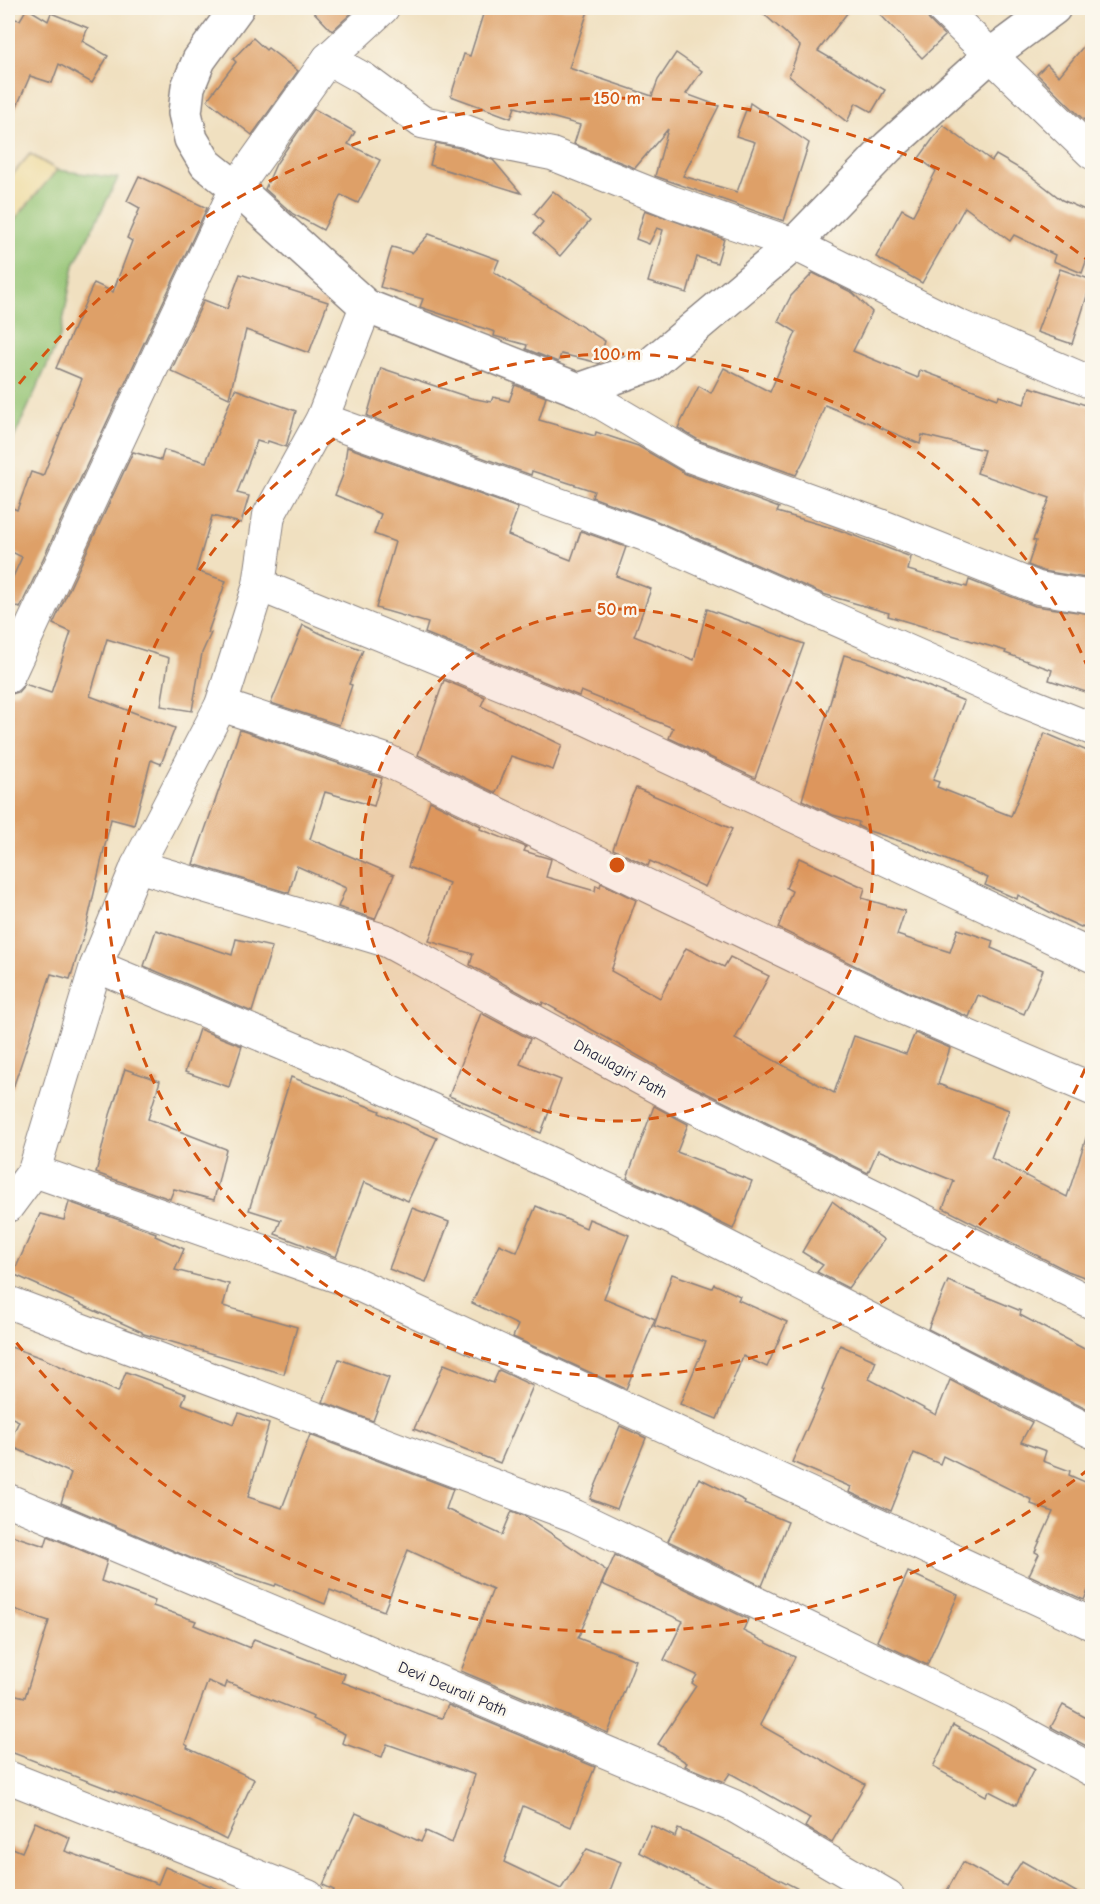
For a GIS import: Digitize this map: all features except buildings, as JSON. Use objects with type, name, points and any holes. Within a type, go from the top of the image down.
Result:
[{"type":"street","points":[[237,8],[199,60],[188,87],[185,113],[191,139],[206,164],[236,188],[366,306],[579,390],[692,457],[880,525],[1038,588],[1092,597]]},
{"type":"street","points":[[8,677],[236,188],[328,59],[383,8]]},
{"type":"street","points":[[942,8],[1092,153]]},
{"type":"street","points":[[579,390],[650,365],[794,244],[888,147],[992,54],[1054,8]]},
{"type":"street","points":[[328,59],[364,79],[422,122],[465,131],[497,143],[552,154],[672,202],[794,244],[957,325],[1092,383]]},
{"type":"street","points":[[8,1206],[34,1171],[96,966],[137,866],[221,705],[259,585],[269,514],[322,419],[366,306]]},
{"type":"street","points":[[322,419],[645,535],[1012,697],[1092,729]]},
{"type":"street","points":[[259,585],[578,715],[1092,956]]},
{"type":"street","points":[[221,705],[386,760],[902,1008],[1092,1089]]},
{"type":"street","name":"Dhaulagiri Path","points":[[137,866],[387,941],[682,1101],[1092,1303]]},
{"type":"street","points":[[96,966],[331,1064],[671,1218],[1092,1432]]},
{"type":"street","points":[[34,1171],[350,1281],[1092,1624]]},
{"type":"street","points":[[8,1302],[574,1516],[1002,1721],[1092,1770]]},
{"type":"street","name":"Devi Deurali Path","points":[[8,1500],[734,1806],[888,1896]]},
{"type":"street","points":[[8,1778],[308,1896]]},
{"type":"green space","points":[[57,170],[118,178],[74,265],[60,337],[8,451],[8,227]]},
{"type":"sand","points":[[30,154],[57,170],[8,227],[8,180]]}]
